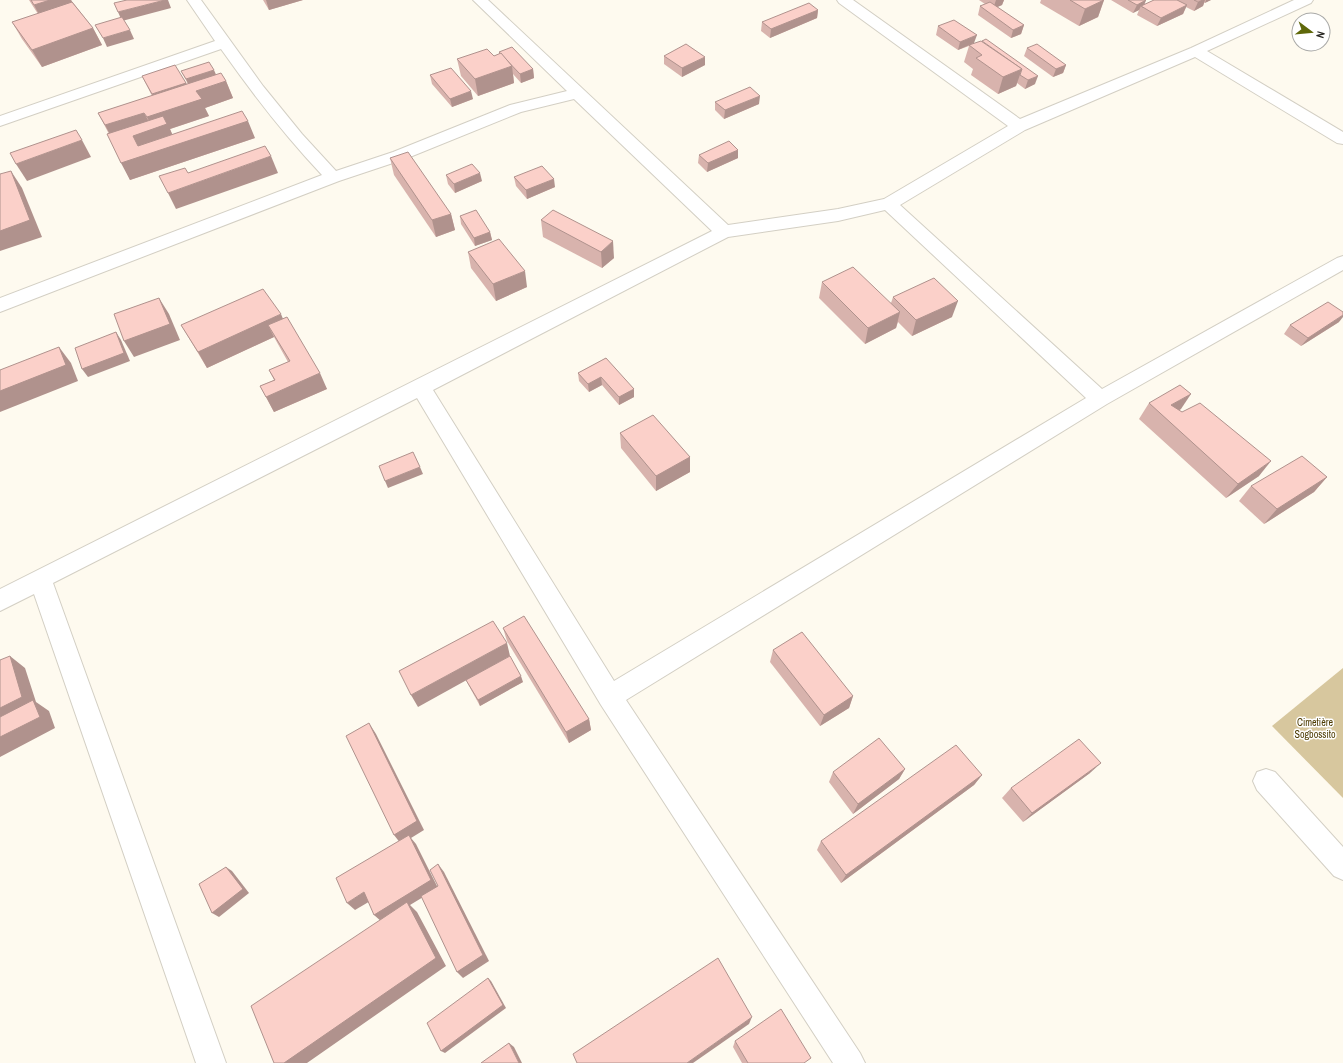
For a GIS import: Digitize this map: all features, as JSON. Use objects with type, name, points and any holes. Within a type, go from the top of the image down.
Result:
[{"type":"street","points":[[194,0],[262,95],[296,138],[332,177]]},
{"type":"street","points":[[480,0],[724,232]]},
{"type":"street","points":[[844,0],[1019,126]]},
{"type":"street","points":[[0,601],[40,579],[724,232],[838,215],[889,204],[1019,126],[1196,51],[1306,0]]},
{"type":"street","points":[[0,121],[224,43]]},
{"type":"street","points":[[1196,51],[1343,139]]},
{"type":"street","points":[[0,305],[332,177],[354,172],[386,161],[508,111],[578,93]]},
{"type":"street","points":[[889,204],[1100,399]]},
{"type":"street","points":[[610,697],[1100,399],[1343,262]]},
{"type":"street","points":[[421,387],[610,697],[850,1063]]},
{"type":"street","points":[[40,579],[211,1063]]},
{"type":"street","points":[[1266,781],[1343,867]]},
{"type":"green space","name":"Cimetière Sogbossito","points":[[1343,668],[1343,798],[1272,726]]},
{"type":"building","points":[[31,0],[50,0],[34,5]]},
{"type":"building","points":[[127,0],[165,0],[118,12],[114,3]]},
{"type":"building","points":[[1070,0],[1104,0],[1085,9]]},
{"type":"building","points":[[1128,0],[1146,0],[1137,5]]},
{"type":"building","points":[[1154,0],[1177,0],[1187,5],[1161,18],[1141,6]]},
{"type":"building","points":[[72,2],[93,28],[32,50],[12,22]]},
{"type":"building","points":[[990,2],[1024,25],[1013,30],[980,6]]},
{"type":"building","points":[[809,3],[818,10],[771,29],[762,22]]},
{"type":"building","points":[[122,17],[130,30],[103,38],[95,25]]},
{"type":"building","points":[[954,20],[977,35],[960,42],[938,26]]},
{"type":"building","points":[[986,39],[1038,76],[1028,80],[1020,75],[1022,69],[982,41]]},
{"type":"building","points":[[981,41],[1022,69],[1003,77],[976,58],[982,55],[969,45]]},
{"type":"building","points":[[686,44],[705,57],[682,68],[664,56]]},
{"type":"building","points":[[1037,44],[1066,65],[1056,69],[1027,48]]},
{"type":"building","points":[[512,47],[533,69],[520,74],[499,52]]},
{"type":"building","points":[[487,49],[494,56],[501,53],[512,66],[475,79],[457,59]]},
{"type":"building","points":[[209,62],[214,70],[186,79],[181,71]]},
{"type":"building","points":[[175,65],[186,83],[152,94],[142,76]]},
{"type":"building","points":[[451,68],[471,91],[450,99],[430,75]]},
{"type":"building","points":[[221,73],[226,81],[196,91],[202,99],[147,117],[144,113],[105,125],[98,113]]},
{"type":"building","points":[[750,87],[760,96],[725,110],[715,102]]},
{"type":"building","points":[[242,111],[248,121],[121,163],[107,134],[163,116],[167,124],[133,136],[138,146]]},
{"type":"building","points":[[76,130],[82,140],[16,164],[10,153]]},
{"type":"building","points":[[729,141],[738,150],[708,163],[699,155]]},
{"type":"building","points":[[265,146],[271,156],[168,193],[159,176],[185,168],[188,173]]},
{"type":"building","points":[[408,152],[451,214],[432,220],[390,158]]},
{"type":"building","points":[[472,164],[480,173],[454,184],[446,175]]},
{"type":"building","points":[[542,166],[554,179],[526,190],[514,177]]},
{"type":"building","points":[[11,171],[30,220],[0,231],[0,174]]},
{"type":"building","points":[[476,210],[490,232],[474,238],[460,216]]},
{"type":"building","points":[[553,210],[613,241],[601,252],[541,220]]},
{"type":"building","points":[[499,239],[525,271],[493,284],[468,252]]},
{"type":"building","points":[[853,267],[900,312],[868,328],[822,282]]},
{"type":"building","points":[[934,278],[958,301],[916,320],[893,297]]},
{"type":"building","points":[[263,289],[281,314],[198,352],[181,325]]},
{"type":"building","points":[[159,298],[170,324],[124,341],[114,314]]},
{"type":"building","points":[[1328,302],[1343,312],[1343,315],[1308,338],[1290,325]]},
{"type":"building","points":[[287,317],[320,373],[266,397],[260,386],[275,380],[269,370],[290,361],[268,325]]},
{"type":"building","points":[[116,332],[124,353],[82,369],[75,348]]},
{"type":"building","points":[[59,347],[66,365],[0,391],[0,370]]},
{"type":"building","points":[[606,358],[634,389],[619,397],[601,377],[588,384],[578,373]]},
{"type":"building","points":[[1180,385],[1191,394],[1171,405],[1182,412],[1200,403],[1271,461],[1238,484],[1149,403]]},
{"type":"building","points":[[653,415],[690,457],[656,476],[620,433]]},
{"type":"building","points":[[413,452],[420,467],[385,481],[379,466]]},
{"type":"building","points":[[1302,456],[1327,477],[1277,509],[1251,486]]},
{"type":"building","points":[[524,616],[589,719],[566,732],[503,628]]},
{"type":"building","points":[[493,621],[507,643],[411,695],[399,671]]},
{"type":"building","points":[[802,632],[853,696],[824,715],[773,650]]},
{"type":"building","points":[[10,656],[22,697],[0,708],[0,660]]},
{"type":"building","points":[[510,656],[521,676],[478,700],[466,680]]},
{"type":"building","points":[[33,700],[40,717],[0,737],[0,717]]},
{"type":"building","points":[[369,723],[417,821],[394,835],[346,736]]},
{"type":"building","points":[[879,738],[905,769],[858,804],[833,772]]},
{"type":"building","points":[[1079,739],[1101,763],[1032,813],[1011,788]]},
{"type":"building","points":[[956,745],[982,775],[846,875],[821,841]]},
{"type":"building","points":[[409,835],[431,880],[374,915],[364,892],[347,903],[336,878]]},
{"type":"building","points":[[438,864],[483,955],[457,972],[421,896],[438,886],[430,870]]},
{"type":"building","points":[[226,867],[243,889],[212,913],[199,884]]},
{"type":"building","points":[[407,902],[436,958],[284,1063],[274,1063],[251,1006]]},
{"type":"building","points":[[718,958],[752,1017],[687,1063],[577,1063],[573,1054]]},
{"type":"building","points":[[488,978],[503,1005],[441,1051],[427,1023]]},
{"type":"building","points":[[781,1009],[811,1058],[804,1063],[748,1063],[735,1041]]},
{"type":"building","points":[[509,1043],[519,1063],[481,1063]]}]
